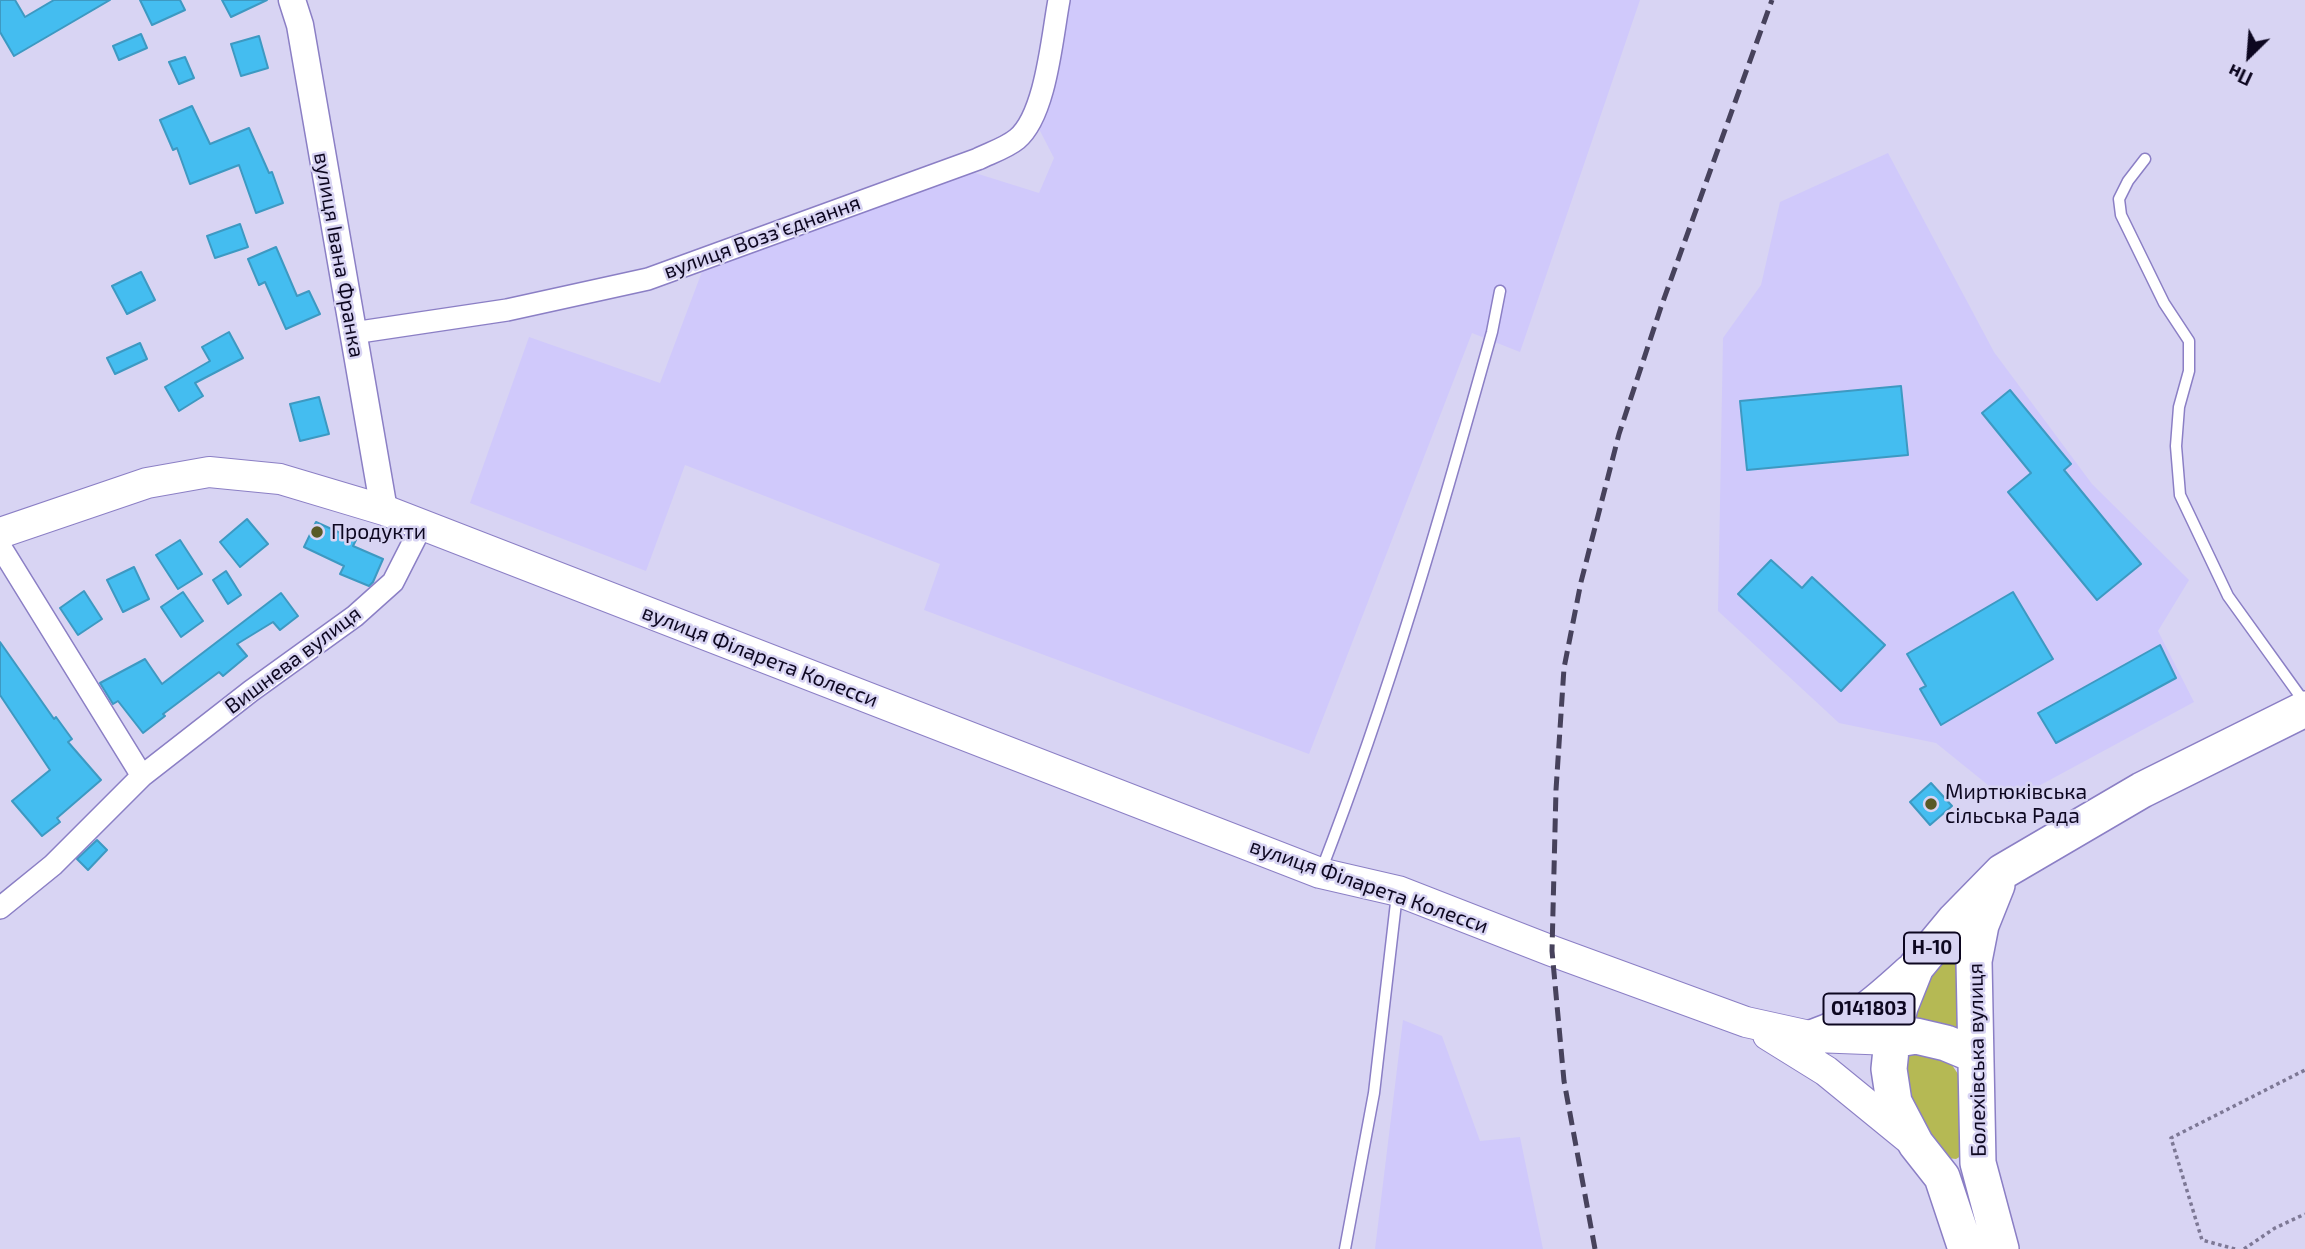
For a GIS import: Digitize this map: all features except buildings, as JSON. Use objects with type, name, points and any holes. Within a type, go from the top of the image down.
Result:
[{"type":"main road","name":"вулиця Філарета Колесси","points":[[0,533],[148,484],[209,472],[280,479],[384,510],[1320,873],[1398,891],[1746,1022]]},
{"type":"main road","name":"Болехівська вулиця","points":[[1966,1249],[1942,1177],[1916,1144],[1894,1102],[1889,1069],[1892,1041],[1900,1007],[1916,967],[1955,920],[2002,872],[2142,790],[2305,709]]},
{"type":"main road","name":"Болехівська вулиця","points":[[2001,1249],[1978,1163],[1974,961],[1981,925],[2002,872]]},
{"type":"main road","name":"О141803","points":[[1814,1037],[1838,1029],[1861,1016],[1916,967]]},
{"type":"main road","name":"О141803","points":[[1746,1022],[1814,1037],[1892,1041]]},
{"type":"main road","name":"О141803","points":[[1746,1022],[1826,1071],[1916,1144]]},
{"type":"main road","points":[[1892,1041],[1916,1036],[1946,1043],[1975,1055]]},
{"type":"main road","points":[[1942,1177],[1962,1176],[1978,1163]]},
{"type":"street","name":"вулиця Івана Франка","points":[[292,0],[300,25],[384,510]]},
{"type":"street","name":"вулиця Воззʼєднання","points":[[353,333],[507,310],[648,279],[978,159],[1017,139],[1034,118],[1042,95],[1059,0]]},
{"type":"street","name":"Вишнева вулиця","points":[[0,908],[53,864],[142,776],[250,691],[355,616],[393,582],[422,525]]},
{"type":"street","points":[[0,546],[142,776]]},
{"type":"lane","points":[[2145,159],[2128,181],[2119,199],[2121,215],[2164,303],[2189,341],[2189,371],[2179,407],[2176,446],[2180,495],[2228,596],[2305,703]]},
{"type":"lane","points":[[1320,873],[1360,772],[1415,605],[1492,332],[1500,291]]},
{"type":"lane","points":[[1345,1249],[1374,1093],[1398,891]]},
{"type":"path","points":[[2235,1249],[2202,1240],[2171,1138],[2305,1070]]},
{"type":"path","points":[[2244,1249],[2275,1228],[2305,1214]]},
{"type":"shaded area","points":[[1063,0],[1640,0],[1520,352],[1472,333],[1309,754],[924,610],[940,564],[685,465],[646,571],[470,503],[529,337],[660,383],[703,269],[972,172],[1039,193],[1054,158],[1038,127]]},
{"type":"shaded area","points":[[1888,153],[1994,352],[2092,484],[2189,580],[2158,631],[2194,702],[2009,802],[1936,743],[1839,723],[1718,611],[1723,338],[1761,285],[1780,202]]},
{"type":"shaded area","points":[[1946,954],[1950,954],[1956,968],[1957,1031],[1907,1019],[1925,978]]},
{"type":"shaded area","points":[[1403,1020],[1442,1036],[1480,1141],[1520,1137],[1543,1249],[1375,1249]]},
{"type":"shaded area","points":[[1919,1050],[1950,1062],[1962,1080],[1961,1156],[1956,1159],[1947,1158],[1935,1146],[1907,1099],[1901,1059],[1908,1052]]},
{"type":"railway","points":[[1595,1249],[1564,1081],[1552,951],[1556,790],[1564,668],[1581,582],[1619,434],[1661,307],[1772,0]]},
{"type":"place","name":"Продукти","points":[[317,532]]},
{"type":"place","name":"Миртюківська сільська Рада","points":[[1931,804]]}]
